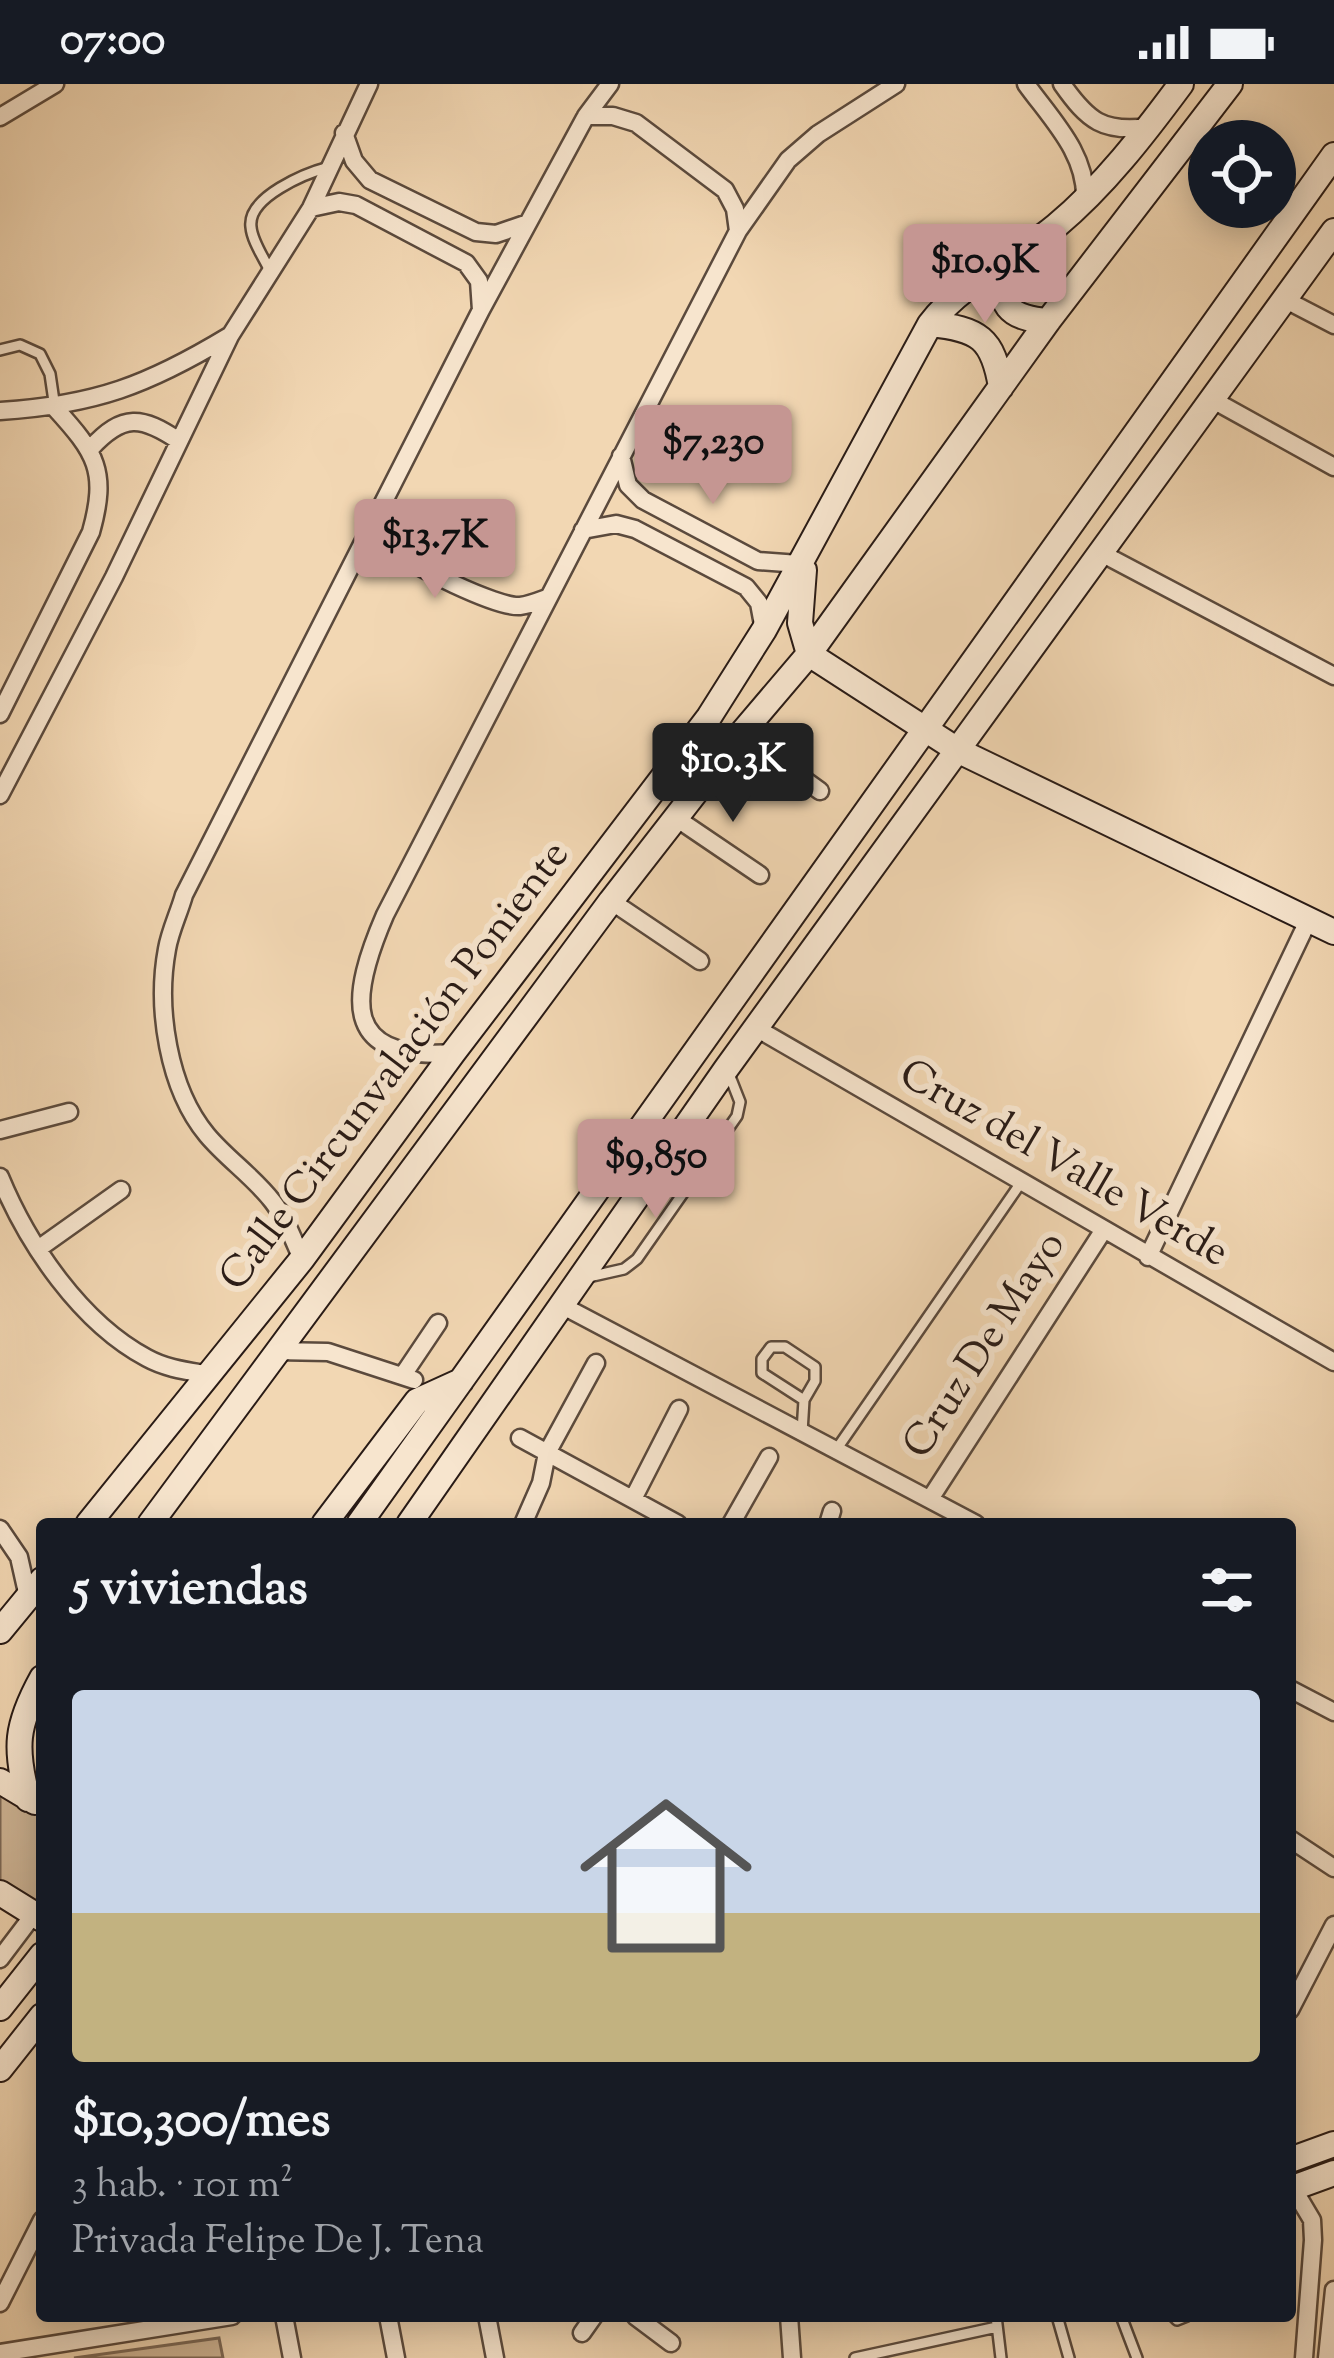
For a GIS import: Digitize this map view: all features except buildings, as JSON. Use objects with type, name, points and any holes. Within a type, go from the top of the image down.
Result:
[{"type":"main road","name":"Calle Circunvalación Poniente","points":[[93,1518],[302,1259],[710,717],[764,630],[930,324],[947,301],[1085,200],[1181,84]]},
{"type":"main road","name":"Calle Circunvalación Poniente","points":[[154,1518],[610,901],[808,654],[1048,321],[1230,84]]},
{"type":"main road","points":[[362,1518],[1334,155]]},
{"type":"main road","points":[[414,1518],[726,1069],[1213,400],[1282,298],[1330,244]]},
{"type":"main road","points":[[1002,264],[1003,297],[1010,310],[1024,319],[1048,321]]},
{"type":"main road","points":[[930,324],[968,330],[985,341],[996,359],[1001,387]]},
{"type":"main road","points":[[803,557],[800,623],[808,654],[959,751],[1326,925]]},
{"type":"main road","points":[[329,1518],[417,1401],[464,1380]]},
{"type":"main road","points":[[429,1518],[439,1484]]},
{"type":"main road","points":[[0,1631],[35,1589]]},
{"type":"main road","points":[[35,1803],[18,1751],[22,1723],[36,1692]]},
{"type":"main road","points":[[0,1781],[35,1803]]},
{"type":"main road","points":[[0,1893],[36,1916]]},
{"type":"main road","points":[[0,2008],[36,1963]]},
{"type":"main road","points":[[0,2069],[36,2024]]},
{"type":"main road","points":[[1296,2157],[1334,2144]]},
{"type":"main road","points":[[1296,2187],[1334,2173]]},
{"type":"street","points":[[0,117],[55,84]]},
{"type":"street","points":[[0,795],[114,577],[230,336],[311,208],[369,84]]},
{"type":"street","points":[[302,1259],[270,1198],[193,1117],[167,1036],[167,949],[184,896],[481,310],[586,116],[610,84]]},
{"type":"street","points":[[453,1053],[419,1055],[389,1046],[367,1028],[358,997],[366,959],[738,231],[788,160],[818,134],[896,84]]},
{"type":"street","points":[[1027,84],[1080,160],[1086,177],[1085,200]]},
{"type":"street","points":[[1062,84],[1097,123],[1120,131],[1149,128]]},
{"type":"street","points":[[586,116],[613,116],[636,123],[725,190],[735,209],[738,231]]},
{"type":"street","points":[[344,133],[354,161],[370,180],[433,211],[476,232],[496,234],[528,223]]},
{"type":"street","points":[[311,208],[339,202],[356,206],[466,263],[478,281],[481,310]]},
{"type":"street","points":[[1282,298],[1334,325]]},
{"type":"street","points":[[0,411],[55,408],[118,393],[172,370],[230,336]]},
{"type":"street","points":[[1213,400],[1334,466]]},
{"type":"street","points":[[0,714],[92,532],[100,502],[98,466],[91,448],[55,408]]},
{"type":"street","points":[[91,448],[119,424],[137,421],[155,425],[179,441]]},
{"type":"street","points":[[621,456],[628,485],[644,500],[758,561],[803,557]]},
{"type":"street","points":[[381,512],[382,531],[404,557],[502,604],[521,606],[547,598]]},
{"type":"street","points":[[584,530],[616,524],[635,529],[746,587],[759,603],[764,630]]},
{"type":"street","points":[[1101,553],[1334,676]]},
{"type":"street","points":[[741,734],[820,791]]},
{"type":"street","points":[[676,818],[760,875]]},
{"type":"street","points":[[610,901],[700,962]]},
{"type":"street","points":[[1148,1257],[1326,925]]},
{"type":"street","name":"Cruz del Valle Verde","points":[[756,1028],[1334,1362]]},
{"type":"street","points":[[0,1130],[68,1112]]},
{"type":"street","points":[[0,1178],[38,1249],[79,1302],[122,1342],[175,1370],[211,1375]]},
{"type":"street","points":[[38,1249],[122,1190]]},
{"type":"street","name":"Cruz De Mayo","points":[[930,1499],[1102,1231]]},
{"type":"street","points":[[561,1305],[965,1518]]},
{"type":"street","points":[[274,1351],[328,1352],[409,1378],[438,1323]]},
{"type":"street","points":[[527,1518],[542,1483],[547,1453],[596,1363]]},
{"type":"street","points":[[633,1499],[680,1409]]},
{"type":"street","points":[[520,1438],[667,1518]]},
{"type":"street","points":[[734,1518],[769,1457]]},
{"type":"street","points":[[0,1529],[35,1589]]},
{"type":"street","points":[[1296,1692],[1334,1712]]},
{"type":"street","points":[[1296,1842],[1332,1859]]},
{"type":"street","points":[[0,1959],[36,1919]]},
{"type":"street","points":[[1296,1998],[1334,1925]]},
{"type":"street","points":[[1296,2193],[1307,2207],[1313,2240],[1304,2358]]},
{"type":"street","points":[[0,2303],[36,2232]]},
{"type":"street","points":[[1327,2358],[1334,2290]]},
{"type":"street","points":[[0,2354],[192,2322]]},
{"type":"street","points":[[285,2322],[292,2358]]},
{"type":"street","points":[[389,2322],[396,2358]]},
{"type":"street","points":[[488,2322],[495,2358]]},
{"type":"street","points":[[582,2333],[590,2322]]},
{"type":"street","points":[[646,2322],[671,2343]]},
{"type":"street","points":[[789,2322],[792,2358]]},
{"type":"lane","points":[[270,271],[251,230],[256,209],[304,174],[329,167]]},
{"type":"lane","points":[[0,350],[20,345],[40,354],[50,374],[55,408]]},
{"type":"lane","points":[[578,1279],[624,1269],[637,1258],[736,1116],[737,1087],[726,1069]]},
{"type":"lane","points":[[836,1450],[1020,1184]]},
{"type":"lane","points":[[802,1432],[804,1400],[815,1381],[815,1367],[785,1347],[771,1347],[762,1360],[762,1373],[804,1400]]},
{"type":"lane","points":[[855,2358],[996,2322],[1001,2358]]},
{"type":"lane","points":[[1059,2322],[1069,2358]]},
{"type":"lane","points":[[1123,2322],[1137,2358]]},
{"type":"shaded area","points":[[0,1781],[36,1803],[36,1906],[32,1912],[0,1892]]},
{"type":"shaded area","points":[[219,2338],[223,2358],[74,2358]]}]
